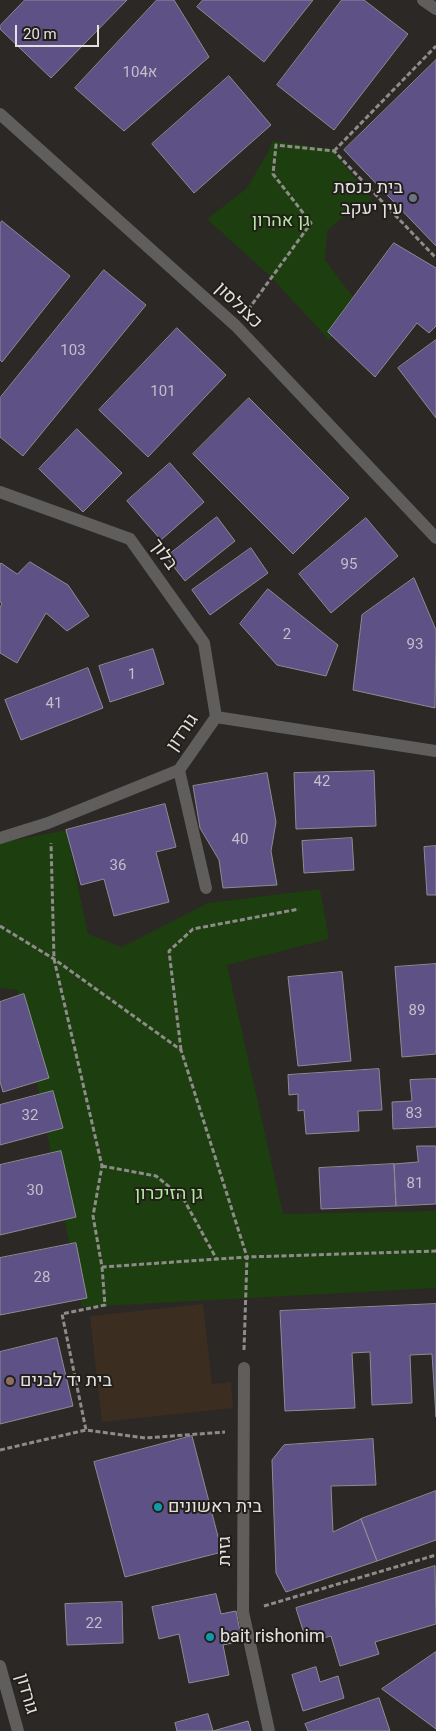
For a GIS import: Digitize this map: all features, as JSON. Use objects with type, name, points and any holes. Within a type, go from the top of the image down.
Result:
[{"type":"street","points":[[423,0],[436,9]]},
{"type":"street","name":"כצנלסון","points":[[0,114],[236,326],[436,538]]},
{"type":"street","name":"בלוך","points":[[0,492],[130,539],[204,643],[216,717]]},
{"type":"street","name":"גורדון","points":[[0,838],[48,823],[179,770],[216,717],[436,750]]},
{"type":"street","points":[[179,770],[206,888]]},
{"type":"street","name":"גזית","points":[[244,1368],[243,1612],[269,1731]]},
{"type":"street","name":"גורדון","points":[[0,1666],[18,1731]]},
{"type":"path","points":[[334,151],[436,46]]},
{"type":"path","points":[[236,326],[312,222],[273,174],[276,145],[334,151],[436,258]]},
{"type":"path","points":[[48,823],[51,832],[54,959],[102,1166],[93,1216],[102,1268],[105,1306],[62,1314],[86,1430]]},
{"type":"path","points":[[244,1368],[247,1257],[181,1050],[169,951],[193,929],[299,908]]},
{"type":"path","points":[[0,926],[54,959],[181,1050]]},
{"type":"path","points":[[102,1166],[156,1176],[183,1198],[216,1258]]},
{"type":"path","points":[[102,1268],[216,1258],[436,1251]]},
{"type":"path","points":[[0,1450],[86,1430],[145,1438],[243,1431]]},
{"type":"path","points":[[243,1612],[436,1555]]},
{"type":"shaded area","points":[[203,1304],[212,1384],[231,1382],[233,1408],[102,1422],[90,1316]]},
{"type":"green space","name":"גן אהרון","points":[[272,141],[331,149],[372,199],[348,212],[327,231],[325,260],[353,297],[341,312],[345,326],[329,340],[271,277],[207,219],[247,188],[268,152]]},
{"type":"green space","name":"גן הזיכרון","points":[[66,830],[88,934],[122,947],[208,903],[320,889],[329,939],[227,965],[283,1214],[436,1211],[436,1288],[82,1307],[18,990],[0,988],[0,843]]},
{"type":"building","points":[[25,0],[127,0],[51,78],[0,29],[0,26]]},
{"type":"building","points":[[157,0],[174,0],[209,57],[124,131],[75,88]]},
{"type":"building","points":[[203,0],[313,0],[264,62],[197,7]]},
{"type":"building","points":[[342,0],[364,0],[408,34],[334,130],[277,85]]},
{"type":"building","name":"בית כנסת עין יעקב","points":[[436,60],[436,246],[344,150]]},
{"type":"building","points":[[229,76],[271,125],[194,193],[152,144]]},
{"type":"building","points":[[2,221],[70,276],[2,362],[0,360],[0,224]]},
{"type":"building","points":[[394,243],[436,268],[436,326],[429,333],[417,323],[375,377],[328,332]]},
{"type":"building","points":[[104,270],[146,305],[23,456],[0,437],[0,398]]},
{"type":"building","points":[[177,328],[226,375],[148,457],[99,410]]},
{"type":"building","points":[[436,340],[436,418],[398,368]]},
{"type":"building","points":[[249,398],[349,498],[293,554],[193,454]]},
{"type":"building","points":[[77,429],[122,473],[83,512],[39,469]]},
{"type":"building","points":[[170,463],[204,502],[161,540],[127,501]]},
{"type":"building","points":[[217,517],[235,541],[185,581],[166,557]]},
{"type":"building","points":[[366,518],[398,556],[331,613],[299,574]]},
{"type":"building","points":[[251,548],[268,573],[210,615],[192,590]]},
{"type":"building","points":[[30,562],[68,585],[89,616],[67,631],[46,613],[17,663],[0,653],[0,608],[2,603],[0,602],[0,564],[17,574]]},
{"type":"building","points":[[414,578],[436,630],[435,708],[353,690],[362,615]]},
{"type":"building","points":[[268,589],[338,645],[326,676],[277,665],[240,624]]},
{"type":"building","points":[[153,649],[164,684],[110,702],[99,666]]},
{"type":"building","points":[[88,668],[103,708],[21,740],[5,700]]},
{"type":"building","points":[[374,771],[376,826],[296,829],[294,773]]},
{"type":"building","points":[[267,773],[276,822],[271,851],[277,885],[223,888],[219,860],[200,828],[193,786]]},
{"type":"building","points":[[165,804],[176,847],[156,852],[169,902],[114,916],[104,879],[81,885],[66,830]]},
{"type":"building","points":[[352,838],[354,870],[304,873],[302,841]]},
{"type":"building","points":[[436,846],[436,895],[427,895],[424,847]]},
{"type":"building","points":[[436,964],[436,1054],[402,1057],[395,967]]},
{"type":"building","points":[[342,972],[351,1061],[298,1066],[288,977]]},
{"type":"building","points":[[24,994],[49,1078],[3,1092],[0,1082],[0,1002]]},
{"type":"building","points":[[379,1069],[382,1110],[358,1111],[359,1131],[306,1134],[304,1110],[298,1111],[298,1094],[289,1095],[288,1075]]},
{"type":"building","points":[[436,1079],[436,1127],[393,1129],[392,1102],[412,1101],[410,1080]]},
{"type":"building","points":[[53,1091],[63,1128],[0,1145],[0,1105]]},
{"type":"building","points":[[417,1146],[436,1146],[436,1204],[396,1206],[394,1164],[418,1162]]},
{"type":"building","points":[[61,1151],[76,1217],[0,1235],[0,1165]]},
{"type":"building","points":[[394,1164],[396,1206],[321,1209],[319,1168]]},
{"type":"building","points":[[76,1243],[87,1298],[0,1315],[0,1258]]},
{"type":"building","points":[[436,1304],[436,1417],[432,1354],[410,1355],[412,1403],[372,1405],[370,1352],[352,1353],[355,1408],[285,1411],[280,1311]]},
{"type":"building","points":[[57,1338],[73,1406],[0,1424],[0,1352]]},
{"type":"building","name":"בית ראשונים","points":[[192,1436],[222,1552],[125,1577],[94,1462]]},
{"type":"building","points":[[373,1439],[376,1485],[331,1486],[333,1532],[361,1519],[377,1561],[286,1592],[276,1573],[272,1460],[284,1445]]},
{"type":"building","points":[[436,1491],[436,1540],[377,1561],[361,1519]]},
{"type":"building","points":[[435,1566],[436,1624],[375,1642],[379,1654],[340,1666],[331,1636],[307,1643],[296,1608]]},
{"type":"building","name":"bait rishonim","points":[[216,1594],[221,1614],[236,1611],[242,1641],[223,1645],[229,1675],[189,1683],[179,1634],[159,1639],[152,1607]]},
{"type":"building","points":[[122,1602],[123,1643],[67,1645],[65,1604]]},
{"type":"building","points":[[436,1652],[436,1729],[382,1689]]},
{"type":"building","points":[[316,1667],[320,1682],[338,1676],[344,1698],[303,1711],[292,1675]]},
{"type":"building","points":[[379,1698],[390,1731],[308,1731],[305,1724]]},
{"type":"building","points":[[208,1714],[213,1731],[177,1731],[175,1723]]},
{"type":"building","points":[[248,1721],[251,1731],[213,1731]]},
{"type":"place","name":"בית כנסת עין יעקב","points":[[413,198]]},
{"type":"place","name":"בית יד לבנים","points":[[10,1381]]},
{"type":"place","name":"בית ראשונים","points":[[158,1507]]},
{"type":"place","name":"bait rishonim","points":[[210,1637]]}]
